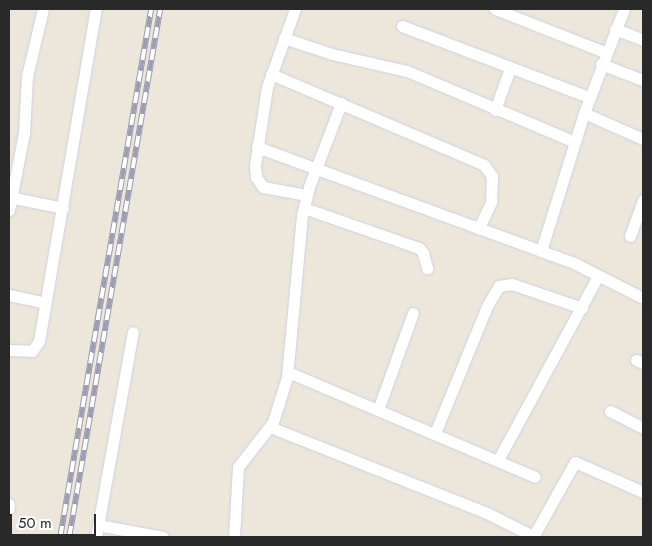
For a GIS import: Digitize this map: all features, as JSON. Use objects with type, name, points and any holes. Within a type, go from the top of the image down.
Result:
[{"type":"street","points":[[9,210],[10,197],[24,133],[28,76],[43,9]]},
{"type":"street","points":[[9,350],[26,352],[36,349],[63,208],[96,9]]},
{"type":"street","points":[[295,9],[271,74],[260,117],[255,165],[260,184],[307,195]]},
{"type":"street","points":[[495,9],[605,52]]},
{"type":"street","points":[[541,251],[589,97],[605,52],[624,9]]},
{"type":"street","points":[[402,26],[589,97]]},
{"type":"street","points":[[615,28],[643,40]]},
{"type":"street","points":[[284,38],[332,54],[407,71],[495,110],[575,142]]},
{"type":"street","points":[[601,64],[643,80]]},
{"type":"street","points":[[495,110],[510,68]]},
{"type":"street","points":[[271,74],[490,169],[491,202],[478,228]]},
{"type":"street","points":[[234,537],[238,467],[270,427],[288,372],[293,290],[304,208],[316,168],[341,103]]},
{"type":"street","points":[[584,113],[643,139]]},
{"type":"street","points":[[257,147],[541,251],[643,298]]},
{"type":"street","points":[[10,197],[63,208]]},
{"type":"street","points":[[630,236],[643,200]]},
{"type":"street","points":[[304,208],[419,248],[423,253],[427,268]]},
{"type":"street","points":[[498,460],[598,276]]},
{"type":"street","points":[[435,433],[487,306],[499,286],[512,284],[582,308]]},
{"type":"street","points":[[9,295],[44,302]]},
{"type":"street","points":[[378,410],[413,313]]},
{"type":"street","points":[[96,537],[133,332]]},
{"type":"street","points":[[288,372],[535,476]]},
{"type":"street","points":[[610,411],[643,428]]},
{"type":"street","points":[[270,427],[487,513],[534,537],[575,462],[643,492]]},
{"type":"street","points":[[98,525],[163,537]]},
{"type":"railway","points":[[60,537],[151,9]]},
{"type":"railway","points":[[69,537],[160,9]]}]
